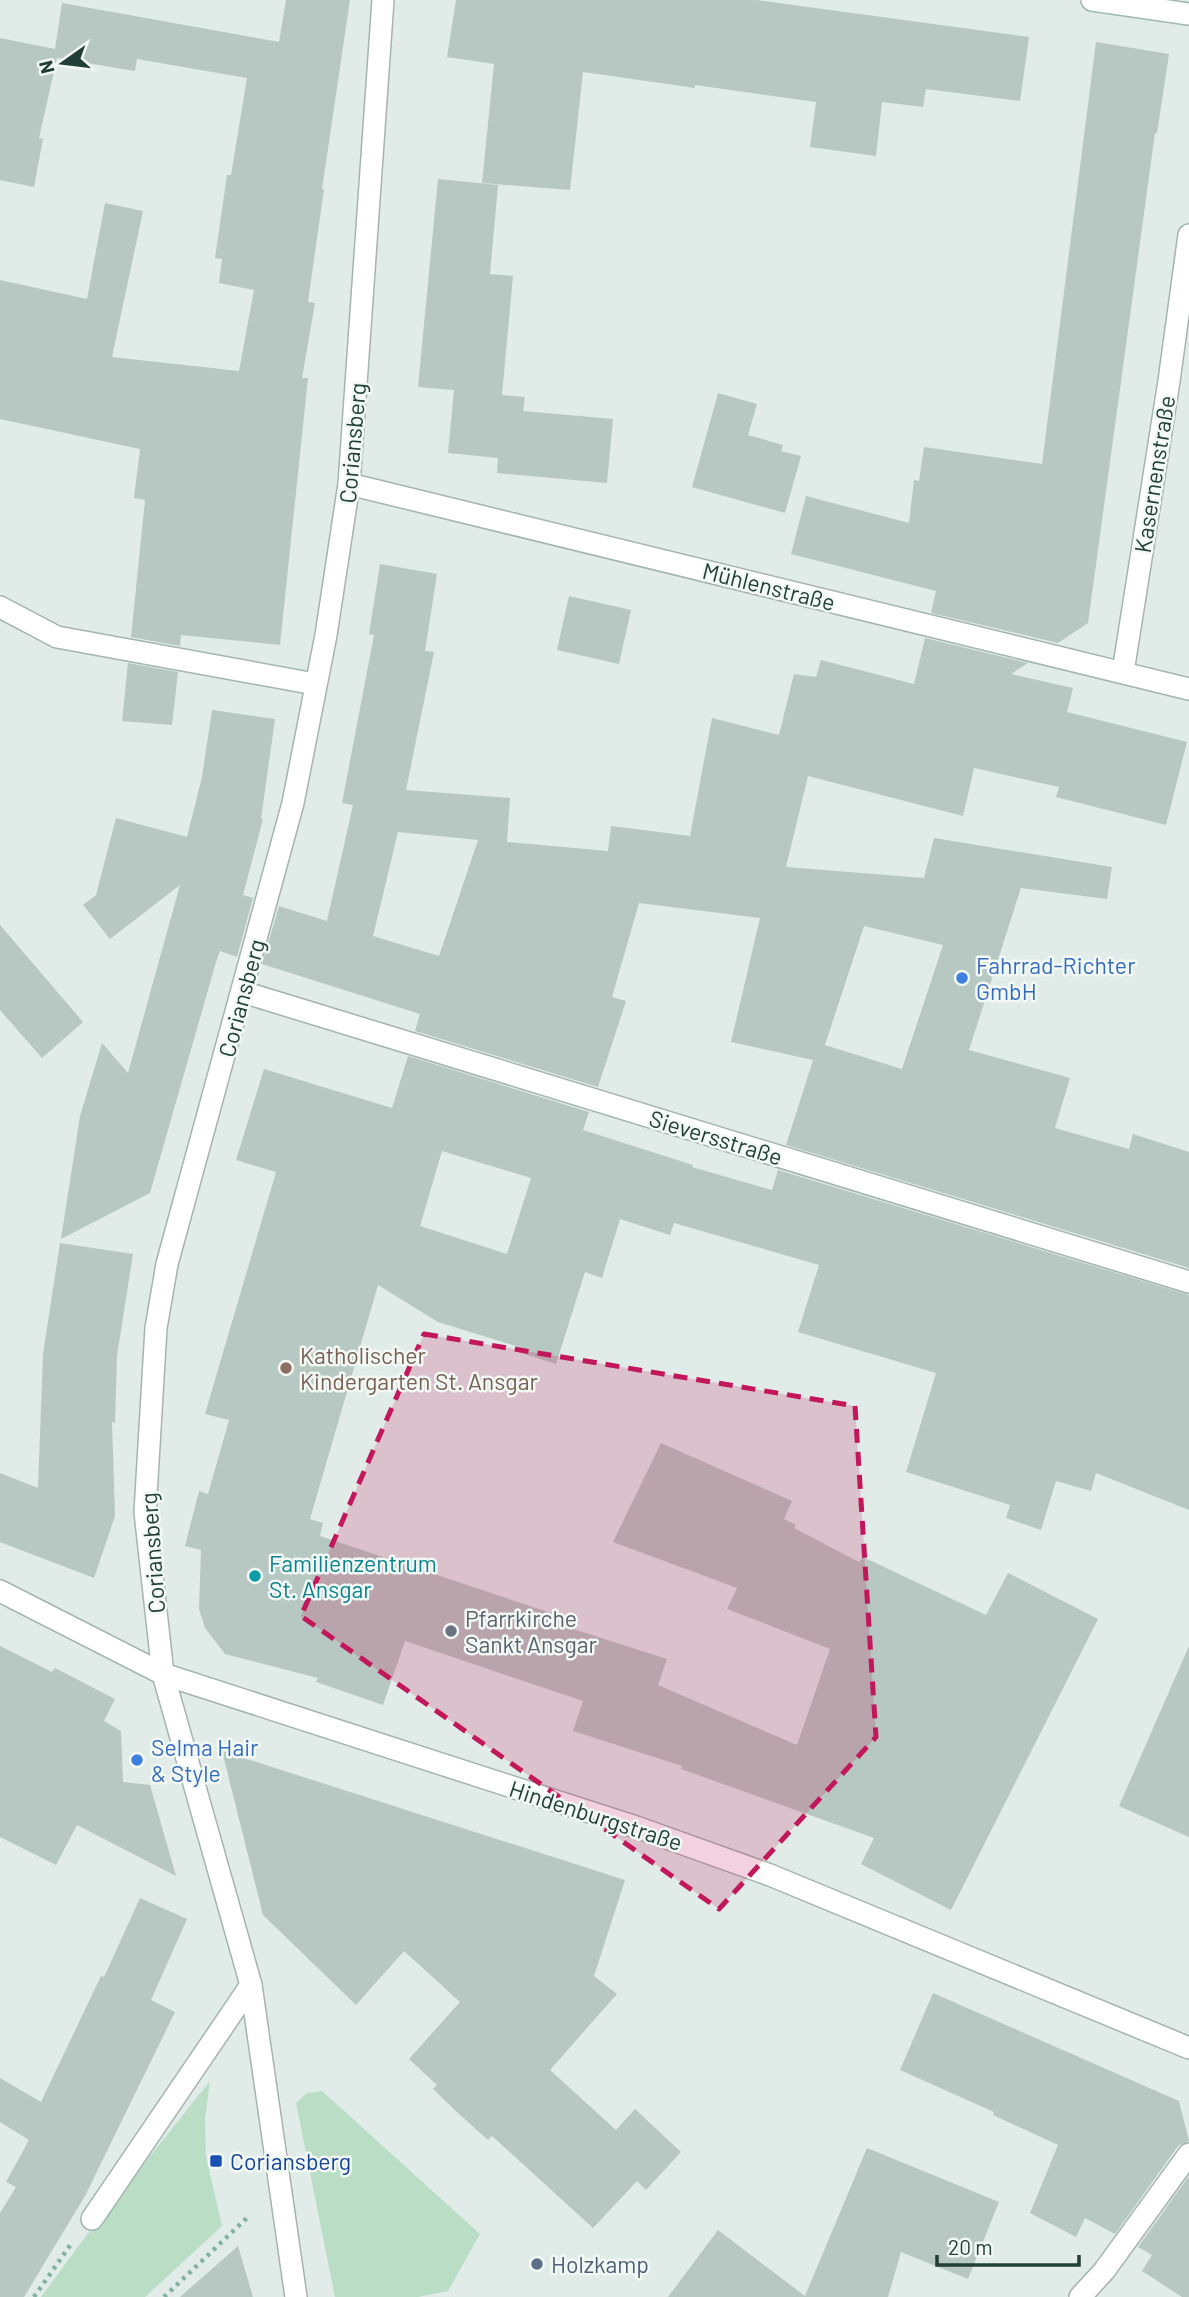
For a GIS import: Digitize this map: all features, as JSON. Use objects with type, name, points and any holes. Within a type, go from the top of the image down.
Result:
[{"type":"street","name":"Coriansberg","points":[[296,2297],[251,1985],[163,1674],[145,1512],[156,1328],[167,1264],[293,803],[326,635],[349,484],[383,0]]},
{"type":"street","points":[[1092,0],[1189,13]]},
{"type":"street","name":"Kasernenstraße","points":[[1124,672],[1179,382],[1189,235]]},
{"type":"street","name":"Mühlenstraße","points":[[349,484],[1189,690]]},
{"type":"street","points":[[0,607],[57,637],[315,684]]},
{"type":"street","name":"Sieversstraße","points":[[243,992],[1189,1282]]},
{"type":"street","name":"Hindenburgstraße","points":[[0,1591],[163,1674],[636,1826],[770,1875],[1189,2048]]},
{"type":"street","points":[[92,2220],[251,1985]]},
{"type":"street","points":[[1080,2297],[1104,2271],[1189,2154]]},
{"type":"path","points":[[164,2297],[280,2185]]},
{"type":"path","points":[[34,2297],[72,2243]]},
{"type":"highlighted area","points":[[424,1334],[855,1406],[876,1737],[719,1909],[301,1616]]},
{"type":"green space","points":[[210,2081],[205,2119],[206,2156],[222,2226],[145,2297],[41,2297],[86,2236]]},
{"type":"green space","points":[[322,2091],[480,2234],[448,2291],[418,2297],[335,2297],[296,2103],[307,2093]]},
{"type":"building","points":[[286,0],[350,0],[308,302],[315,303],[302,378],[308,378],[280,645],[181,635],[180,646],[131,637],[145,500],[134,498],[140,449],[0,419],[0,280],[87,299],[105,203],[143,211],[112,357],[239,371],[254,290],[219,283],[222,259],[215,258],[227,175],[231,175],[247,78],[137,59],[135,71],[57,58],[39,138],[43,139],[34,187],[0,180],[0,38],[55,49],[62,3],[279,42]]},
{"type":"building","points":[[456,0],[757,0],[1029,37],[1020,101],[926,89],[923,107],[882,102],[876,156],[810,147],[816,102],[583,72],[570,190],[482,183],[494,64],[447,57]]},
{"type":"building","points":[[1096,42],[1169,54],[1155,133],[1088,623],[1058,643],[931,613],[936,591],[791,554],[806,496],[909,523],[914,480],[919,481],[924,447],[1042,464]]},
{"type":"building","points":[[438,179],[498,185],[490,274],[513,276],[502,395],[525,397],[523,411],[613,419],[607,483],[497,473],[498,458],[448,453],[454,390],[418,387]]},
{"type":"building","points":[[718,393],[757,404],[748,435],[783,445],[781,451],[801,456],[785,513],[692,487]]},
{"type":"building","points":[[380,564],[437,574],[425,651],[434,652],[406,790],[510,798],[507,842],[608,851],[611,826],[690,836],[712,718],[779,735],[794,674],[816,677],[821,660],[914,684],[925,638],[1028,663],[1011,674],[1073,688],[1067,712],[1187,742],[1166,825],[1056,797],[1059,787],[974,768],[963,816],[808,776],[786,867],[924,878],[934,838],[1112,867],[1107,899],[1021,888],[969,1050],[1070,1078],[1055,1128],[1129,1149],[1133,1134],[1189,1152],[1189,1268],[786,1145],[813,1060],[731,1042],[760,918],[639,903],[612,997],[626,1001],[598,1087],[415,1031],[420,1014],[262,964],[279,906],[327,921],[353,805],[342,803],[374,635],[369,634]],"holes":[[[398,832],[478,840],[439,956],[373,936]],[[864,926],[943,945],[902,1069],[825,1045]]]},
{"type":"building","points":[[569,596],[631,610],[619,664],[557,650]]},
{"type":"building","points":[[128,663],[178,672],[172,725],[122,721]]},
{"type":"building","points":[[212,710],[275,719],[263,819],[243,895],[253,898],[237,957],[220,951],[150,1193],[61,1239],[80,1116],[102,1043],[128,1073],[180,885],[110,939],[83,905],[96,895],[116,818],[187,837],[202,777]]},
{"type":"building","points":[[0,925],[83,1022],[42,1058],[0,1010]]},
{"type":"building","points":[[408,1056],[589,1112],[583,1130],[693,1165],[692,1167],[772,1190],[778,1170],[1189,1295],[1189,1510],[1096,1473],[1091,1491],[1056,1481],[1041,1530],[1006,1518],[1010,1505],[906,1472],[936,1373],[798,1332],[819,1265],[674,1223],[670,1235],[620,1219],[602,1278],[585,1272],[556,1364],[515,1351],[516,1346],[438,1322],[378,1285],[310,1519],[323,1523],[320,1536],[572,1620],[570,1628],[667,1659],[658,1685],[797,1745],[830,1649],[727,1609],[737,1588],[613,1542],[661,1443],[792,1501],[784,1519],[796,1525],[794,1528],[859,1562],[863,1557],[986,1615],[1008,1573],[1098,1619],[951,1910],[861,1864],[874,1838],[681,1769],[682,1766],[573,1731],[583,1701],[405,1641],[383,1705],[316,1682],[318,1678],[225,1654],[205,1628],[199,1609],[201,1550],[185,1546],[199,1491],[208,1494],[229,1420],[205,1414],[276,1172],[236,1160],[264,1069],[392,1108]],"holes":[[[442,1151],[531,1178],[507,1254],[420,1226]]]},
{"type":"building","points":[[60,1243],[133,1254],[117,1356],[115,1423],[112,1422],[115,1516],[94,1578],[0,1542],[0,1473],[38,1488],[43,1354]]},
{"type":"building","points":[[0,1646],[52,1672],[55,1668],[115,1699],[104,1721],[121,1731],[123,1782],[150,1785],[176,1876],[77,1825],[56,1865],[0,1837]]},
{"type":"building","points":[[1189,1646],[1189,1837],[1119,1806]]},
{"type":"building","points":[[222,1751],[625,1880],[594,1976],[617,1994],[550,2070],[616,2130],[635,2109],[681,2152],[646,2190],[637,2181],[593,2228],[492,2136],[488,2140],[459,2114],[433,2089],[437,2085],[409,2059],[460,2002],[404,1951],[356,2005],[263,1915]]},
{"type":"building","points":[[140,1898],[187,1919],[151,2000],[175,2012],[85,2196],[24,2297],[0,2297],[0,2213],[16,2187],[6,2182],[29,2140],[0,2122],[0,2078],[41,2102],[101,1976],[104,1977]]},
{"type":"building","points":[[933,1993],[1179,2101],[1189,2141],[1178,2146],[1115,2234],[1085,2218],[1076,2237],[1030,2213],[1058,2145],[993,2115],[994,2112],[900,2070]]},
{"type":"building","points":[[867,2148],[999,2202],[968,2279],[901,2252],[888,2297],[668,2297],[718,2230],[805,2296]]},
{"type":"building","points":[[1189,2176],[1189,2297],[1182,2297],[1142,2271],[1152,2255],[1138,2247]]},
{"type":"building","points":[[238,2246],[253,2297],[180,2297]]},
{"type":"place","name":"Fahrrad-Richter GmbH","points":[[962,978]]},
{"type":"place","name":"Katholischer Kindergarten St. Ansgar","points":[[286,1368]]},
{"type":"place","name":"Familienzentrum St. Ansgar","points":[[255,1576]]},
{"type":"place","name":"Pfarrkirche Sankt Ansgar","points":[[451,1631]]},
{"type":"place","name":"Selma Hair & Style","points":[[137,1760]]},
{"type":"place","name":"Coriansberg","points":[[216,2161]]},
{"type":"place","name":"Holzkamp","points":[[537,2264]]}]
